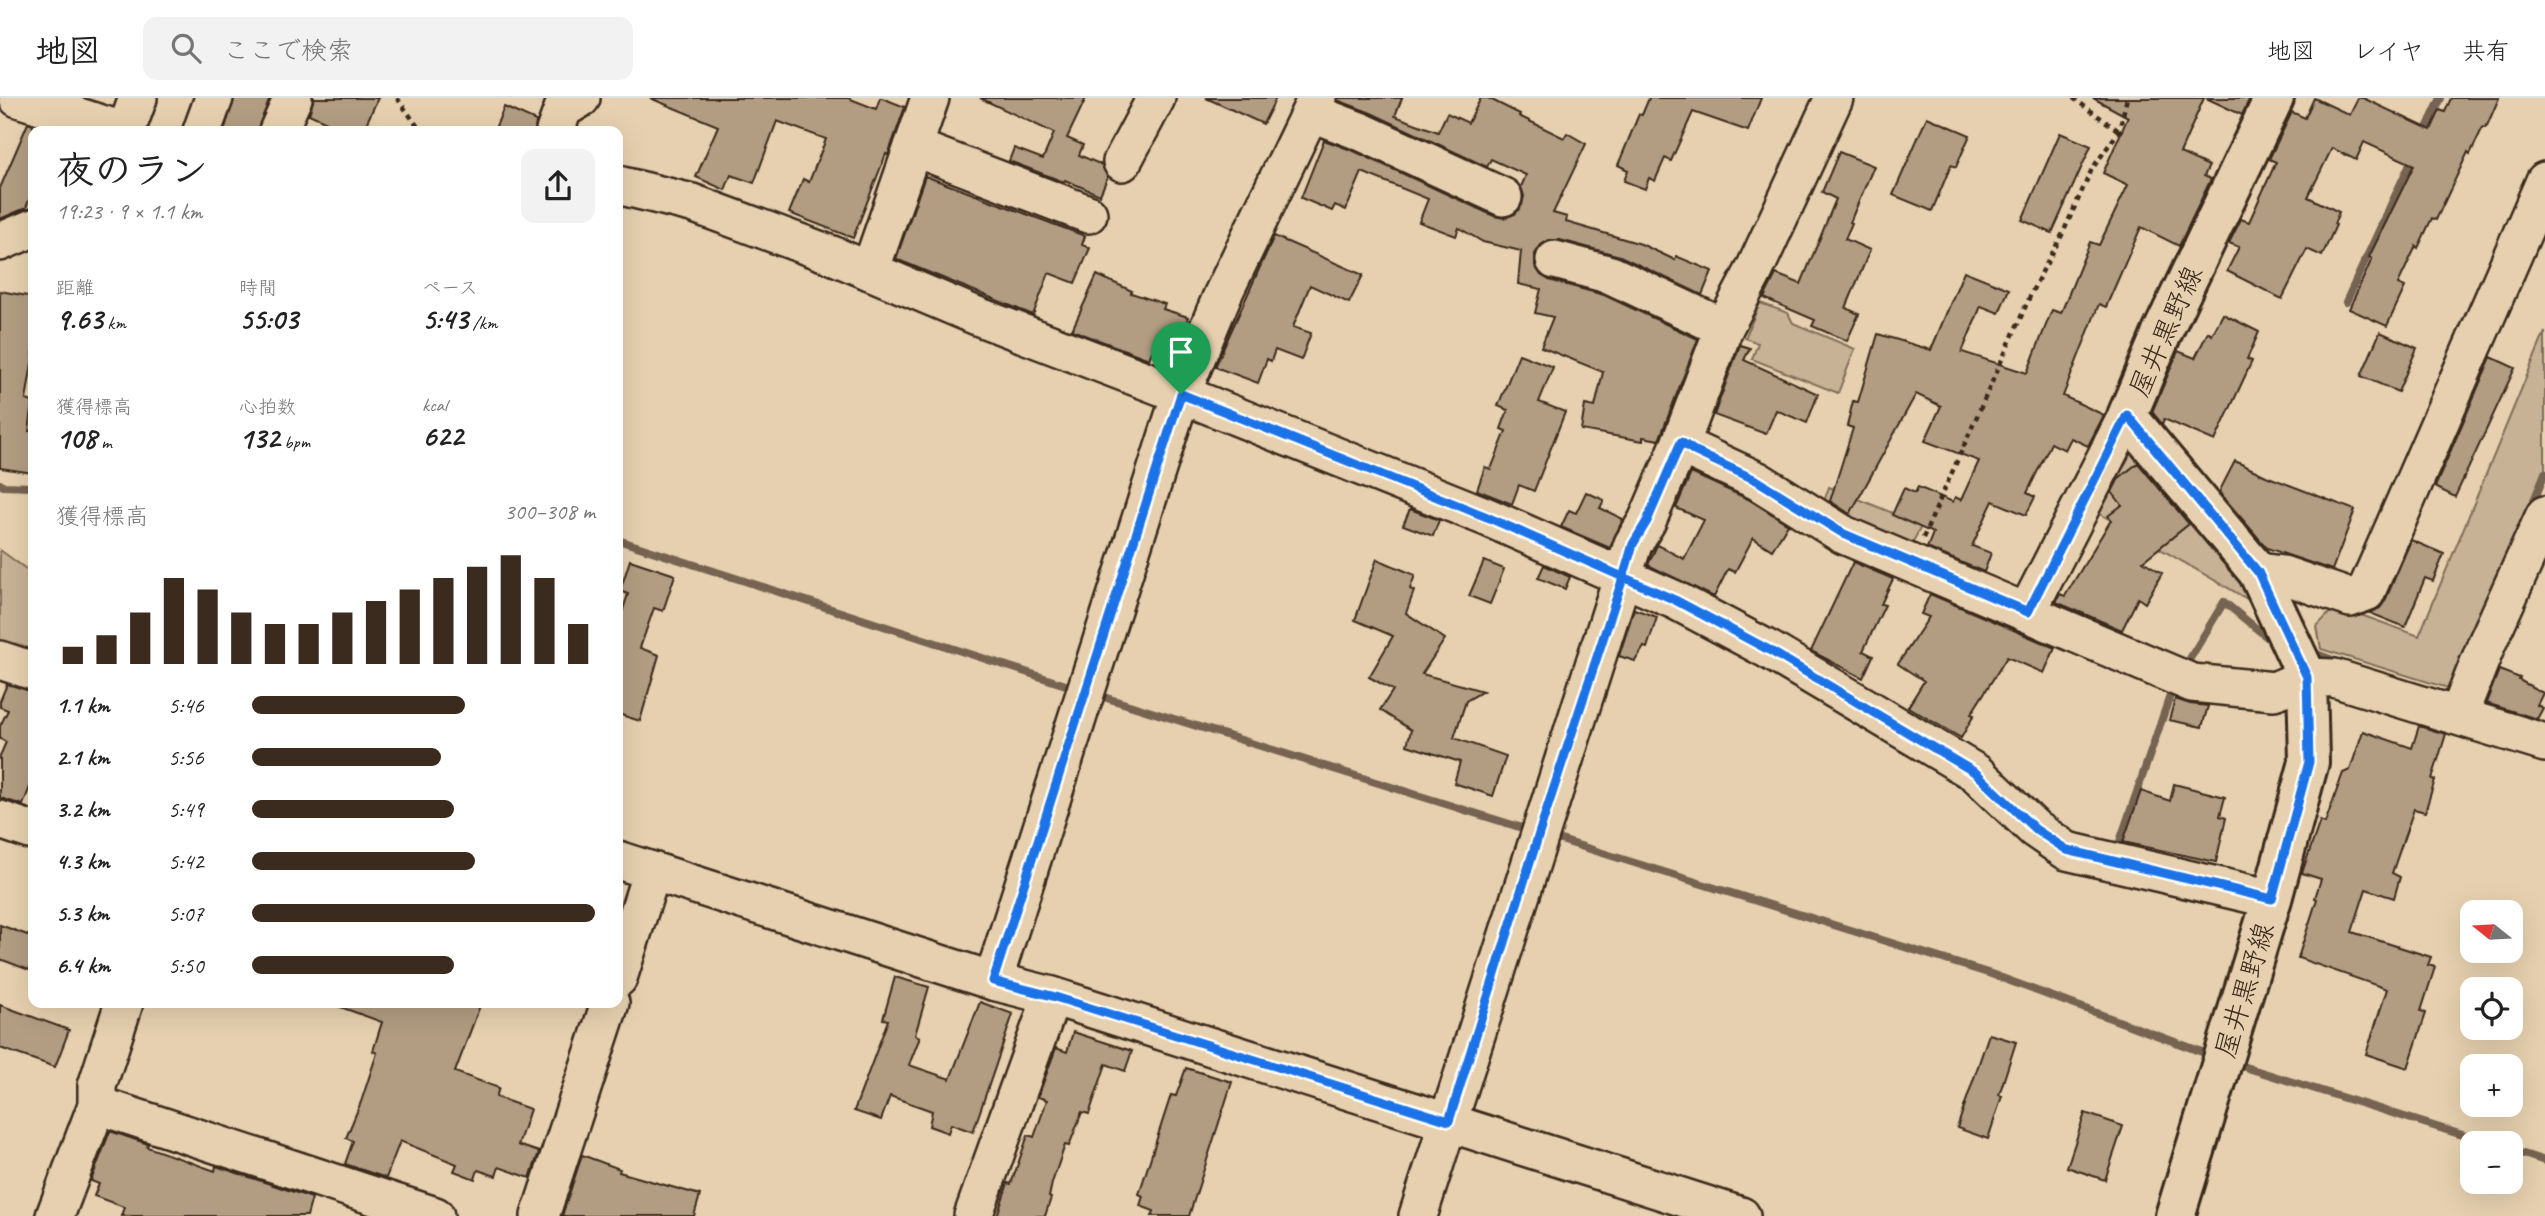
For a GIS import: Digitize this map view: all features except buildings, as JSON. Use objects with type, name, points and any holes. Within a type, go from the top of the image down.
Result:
[{"type":"main road","name":"屋井黒野線","points":[[2175,1216],[2272,899],[2309,762],[2307,677],[2258,572],[2127,415],[2162,332],[2274,98]]},
{"type":"street","points":[[18,98],[109,126]]},
{"type":"street","points":[[127,126],[138,98]]},
{"type":"street","points":[[204,126],[214,98]]},
{"type":"street","points":[[280,126],[293,98]]},
{"type":"street","points":[[557,126],[563,109],[581,98]]},
{"type":"street","points":[[870,271],[930,98]]},
{"type":"street","points":[[1122,162],[1156,98]]},
{"type":"street","points":[[1418,1216],[1633,544],[1647,521],[1681,442],[1724,328],[1754,271],[1834,98]]},
{"type":"street","points":[[993,981],[1181,394],[1223,294],[1314,105],[1362,132],[1503,197]]},
{"type":"street","points":[[913,147],[1088,214]]},
{"type":"street","points":[[2258,572],[2283,575],[2350,598],[2366,592],[2545,181]]},
{"type":"street","points":[[623,186],[692,203],[832,255],[977,316],[1181,394],[1487,517],[1675,600],[1769,650],[1976,773],[2035,829],[2067,850],[2272,899]]},
{"type":"street","points":[[0,242],[28,230]]},
{"type":"street","points":[[1555,260],[1611,275],[1724,328]]},
{"type":"street","points":[[2028,612],[2127,415]]},
{"type":"street","points":[[1681,442],[1696,452],[1758,481],[1844,534],[2192,683],[2274,691],[2307,677],[2334,678],[2459,714],[2545,743]]},
{"type":"street","points":[[2459,714],[2487,643],[2545,515]]},
{"type":"street","points":[[0,660],[28,669]]},
{"type":"street","points":[[0,820],[28,829]]},
{"type":"street","points":[[623,862],[993,981],[1052,996],[1449,1121],[1741,1216]]},
{"type":"street","points":[[623,962],[652,871]]},
{"type":"street","points":[[973,1216],[1052,996]]},
{"type":"street","points":[[55,1216],[97,1105],[97,1086],[122,1008]]},
{"type":"street","points":[[540,1216],[608,1008]]},
{"type":"street","points":[[97,1105],[419,1214]]},
{"type":"path","points":[[397,98],[417,126]]},
{"type":"path","points":[[2074,98],[2119,131]]},
{"type":"path","points":[[1912,564],[2035,285],[2062,235],[2092,169],[2119,131],[2127,98]]},
{"type":"shaded area","points":[[1760,303],[1788,313],[1793,323],[1855,349],[1838,393],[1752,359],[1758,343],[1745,338]]},
{"type":"shaded area","points":[[2545,332],[2545,475],[2448,688],[2321,649],[2317,626],[2336,606],[2419,636]]},
{"type":"shaded area","points":[[2138,448],[2222,550],[2249,600],[2095,511],[2125,450]]},
{"type":"shaded area","points":[[1829,487],[1922,525],[1909,549],[1820,513]]},
{"type":"shaded area","points":[[0,550],[28,570],[28,658],[0,649]]},
{"type":"waterway","points":[[2423,137],[2441,98]]},
{"type":"waterway","points":[[2346,302],[2414,155]]},
{"type":"waterway","points":[[2531,508],[2545,473]]},
{"type":"waterway","points":[[0,484],[28,487]]},
{"type":"waterway","points":[[623,542],[1078,689]]},
{"type":"waterway","points":[[2183,670],[2224,602],[2268,638],[2275,640]]},
{"type":"waterway","points":[[2311,652],[2341,663]]},
{"type":"waterway","points":[[2117,850],[2174,684]]},
{"type":"waterway","points":[[1094,694],[1532,831]]},
{"type":"waterway","points":[[1548,836],[1991,974],[2213,1056]]},
{"type":"waterway","points":[[2232,1063],[2460,1134]]},
{"type":"waterway","points":[[2523,1154],[2545,1161]]},
{"type":"route","points":[[1181,394],[993,981],[1052,996],[1449,1121],[1543,821],[1623,578],[1633,544],[1647,521],[1681,442],[1696,452],[1758,481],[1844,534],[2028,612],[2127,415],[2258,572],[2307,677],[2309,762],[2272,899],[2067,850],[2035,829],[1976,773],[1769,650],[1675,600],[1623,578],[1487,517],[1181,394]]}]
